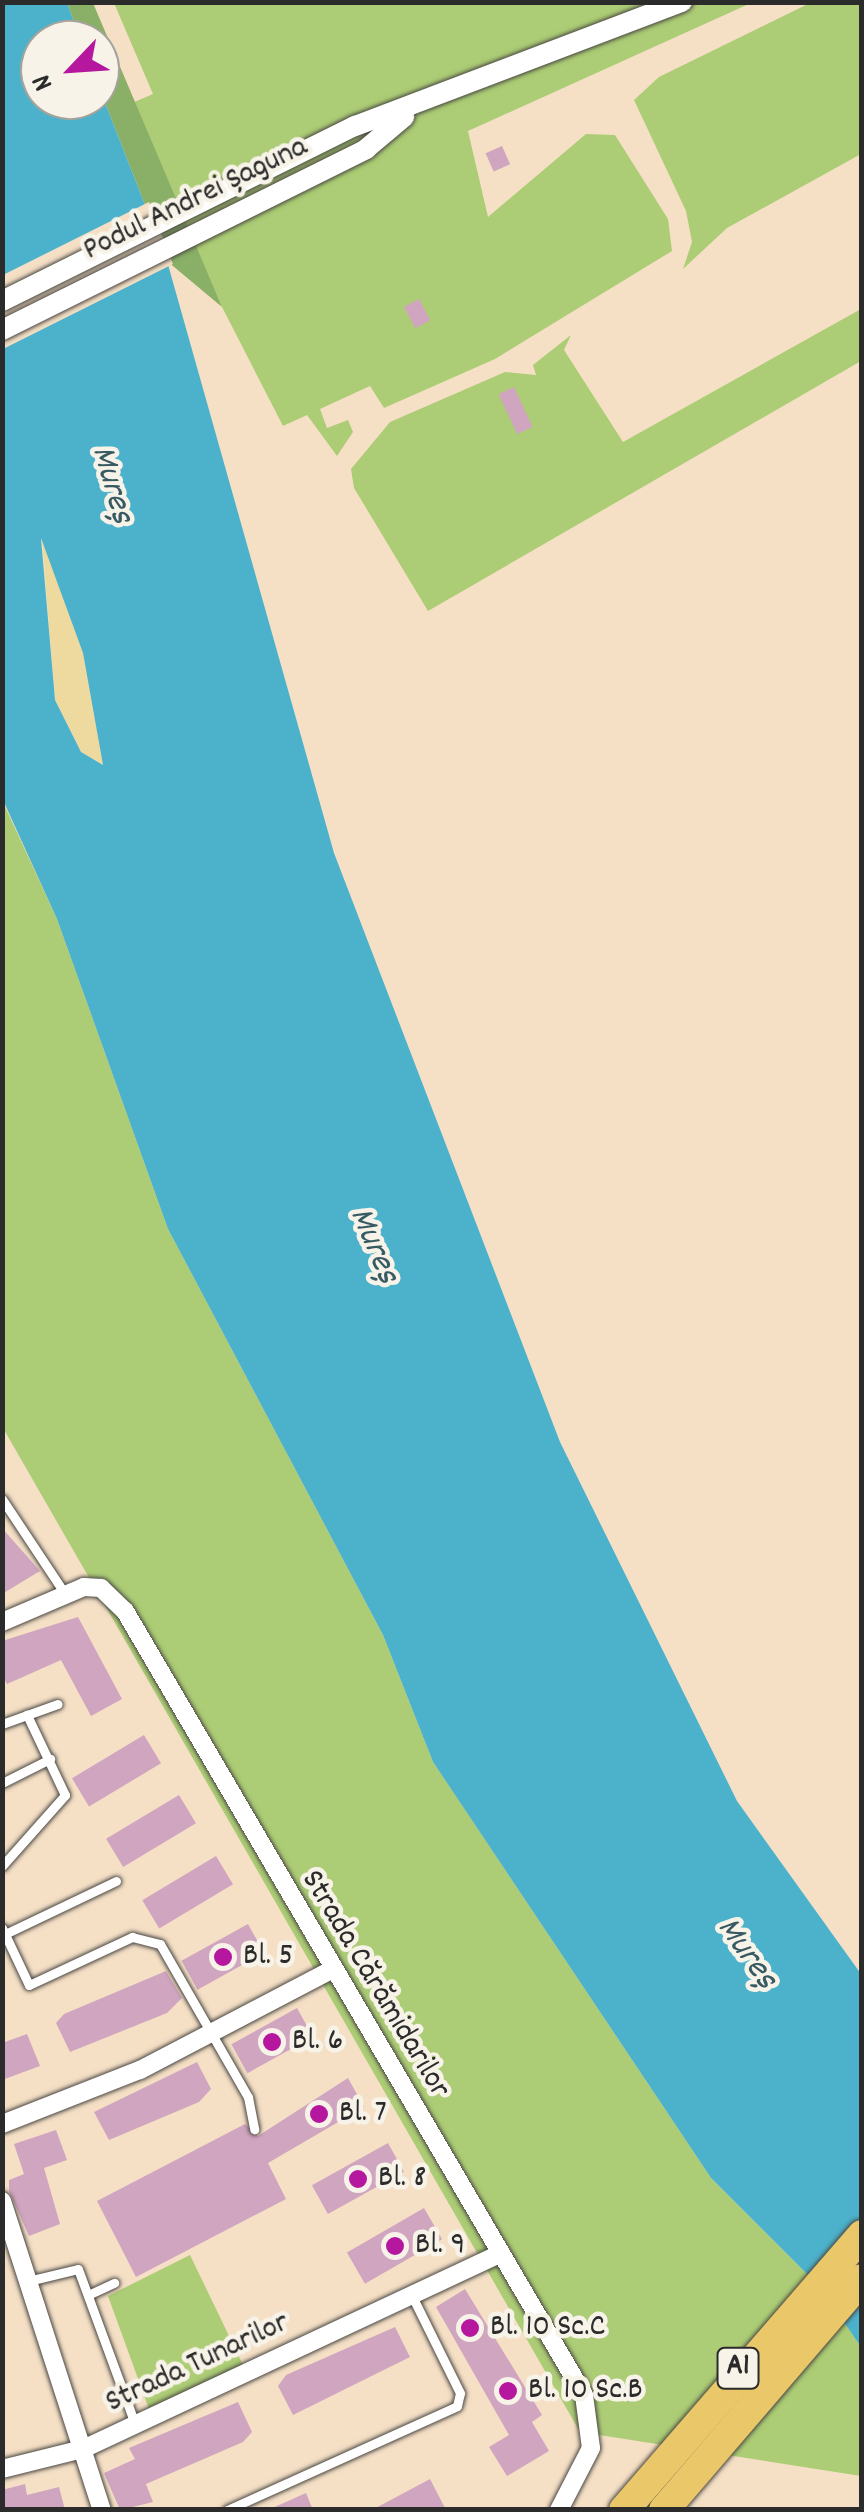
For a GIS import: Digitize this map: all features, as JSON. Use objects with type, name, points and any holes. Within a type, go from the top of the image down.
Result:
[{"type":"highway","name":"A1","points":[[624,2510],[862,2235]]},
{"type":"highway","name":"A1","points":[[664,2510],[862,2279]]},
{"type":"street","name":"Podul Andrei Șaguna","points":[[2,301],[354,126],[409,112],[682,2]]},
{"type":"street","name":"Podul Andrei Șaguna","points":[[2,330],[366,149],[409,112]]},
{"type":"street","name":"Strada Cărămidarilor","points":[[65,1594],[101,1588],[126,1611],[329,1971],[593,2417],[591,2448],[559,2510]]},
{"type":"street","points":[[2,1622],[65,1594]]},
{"type":"street","points":[[2,2124],[216,2033],[329,1971]]},
{"type":"street","points":[[2,2201],[102,2510]]},
{"type":"street","name":"Strada Tunarilor","points":[[2,2469],[82,2450],[500,2254]]},
{"type":"lane","points":[[2,1500],[65,1594]]},
{"type":"lane","points":[[2,1724],[58,1704]]},
{"type":"lane","points":[[2,1866],[62,1805],[50,1759],[27,1715]]},
{"type":"lane","points":[[2,1783],[50,1759]]},
{"type":"lane","points":[[116,1880],[4,1931],[29,1985],[148,1937],[170,1955],[216,2033],[254,2129]]},
{"type":"lane","points":[[28,2281],[78,2268],[136,2426]]},
{"type":"lane","points":[[88,2295],[114,2284]]},
{"type":"lane","points":[[227,2510],[457,2406],[460,2392],[413,2298]]},
{"type":"green space","points":[[812,2],[861,3],[861,154],[727,228],[683,269],[692,242],[686,211],[634,100],[659,77]]},
{"type":"green space","points":[[67,3],[93,3],[100,20],[73,20]]},
{"type":"green space","points":[[114,3],[751,3],[468,131],[488,217],[586,134],[615,135],[668,219],[672,251],[495,359],[384,408],[370,386],[320,409],[327,428],[348,420],[353,432],[337,456],[307,415],[283,426],[222,307],[132,103],[153,94]]},
{"type":"green space","points":[[120,67],[222,307],[167,261],[112,120],[120,120]]},
{"type":"green space","points":[[861,309],[861,361],[428,611],[354,488],[351,469],[390,422],[505,372],[536,375],[533,365],[571,335],[564,350],[623,442]]},
{"type":"green space","points":[[2,800],[57,919],[168,1229],[383,1635],[433,1762],[711,2178],[819,2286],[861,2347],[861,2476],[580,2432],[3,1428]]},
{"type":"green space","points":[[190,2255],[245,2369],[149,2409],[108,2296]]},
{"type":"sand","points":[[42,537],[83,653],[103,765],[81,752],[55,700]]},
{"type":"water","name":"Mureș","points":[[2,3],[67,3],[73,20],[20,20],[20,120],[112,120],[167,261],[334,853],[560,1442],[737,1801],[861,1974],[861,2347],[819,2286],[711,2178],[433,1762],[383,1635],[168,1229],[57,919],[3,800]],"holes":[[[41,538],[83,653],[103,765],[81,752],[55,700]]]},
{"type":"pier","points":[[149,202],[173,264],[3,349],[3,275]]},
{"type":"building","points":[[502,146],[510,164],[494,172],[486,153]]},
{"type":"building","points":[[419,299],[430,320],[415,328],[404,307]]},
{"type":"building","points":[[514,387],[533,427],[517,434],[499,394]]},
{"type":"building","points":[[2,1528],[40,1571],[2,1594]]},
{"type":"building","points":[[78,1617],[122,1699],[91,1716],[61,1660],[7,1684],[2,1675],[2,1641]]},
{"type":"building","points":[[144,1735],[161,1763],[89,1807],[72,1778]]},
{"type":"building","points":[[179,1795],[196,1823],[123,1867],[106,1839]]},
{"type":"building","points":[[216,1856],[233,1884],[159,1929],[142,1900]]},
{"type":"building","name":"Bl. 5","points":[[248,1924],[264,1953],[198,1990],[182,1961]]},
{"type":"building","points":[[166,1971],[182,1998],[167,2013],[70,2052],[56,2023],[64,2014]]},
{"type":"building","name":"Bl. 6","points":[[297,2008],[313,2037],[247,2073],[231,2044]]},
{"type":"building","points":[[27,2034],[40,2066],[2,2080],[2,2043]]},
{"type":"building","points":[[197,2062],[211,2089],[199,2102],[109,2140],[94,2112]]},
{"type":"building","points":[[348,2078],[364,2107],[268,2163],[286,2199],[136,2277],[97,2201],[245,2124],[258,2136]]},
{"type":"building","points":[[56,2130],[67,2160],[44,2168],[60,2224],[29,2236],[9,2191],[9,2180],[24,2174],[14,2144]]},
{"type":"building","name":"Bl. 8","points":[[388,2143],[404,2172],[328,2214],[312,2185]]},
{"type":"building","name":"Bl. 9","points":[[424,2208],[442,2239],[365,2284],[347,2252]]},
{"type":"building","points":[[465,2289],[542,2415],[532,2422],[549,2451],[507,2476],[489,2447],[509,2435],[436,2307]]},
{"type":"building","points":[[395,2327],[410,2357],[293,2415],[278,2386],[286,2375]]},
{"type":"building","points":[[238,2402],[252,2432],[243,2442],[146,2484],[153,2502],[120,2510],[104,2473],[135,2459],[129,2448]]},
{"type":"building","points":[[430,2479],[446,2510],[372,2510]]},
{"type":"building","points":[[25,2484],[27,2495],[59,2487],[65,2510],[2,2510],[2,2490]]},
{"type":"building","points":[[306,2493],[313,2510],[268,2510]]},
{"type":"place","name":"Bl. 5","points":[[223,1957]]},
{"type":"place","name":"Bl. 6","points":[[272,2042]]},
{"type":"place","name":"Bl. 7","points":[[319,2114]]},
{"type":"place","name":"Bl. 8","points":[[358,2179]]},
{"type":"place","name":"Bl. 9","points":[[395,2246]]},
{"type":"place","name":"Bl. 10 Sc.C","points":[[470,2328]]},
{"type":"place","name":"Bl. 10 Sc.B","points":[[508,2391]]}]
